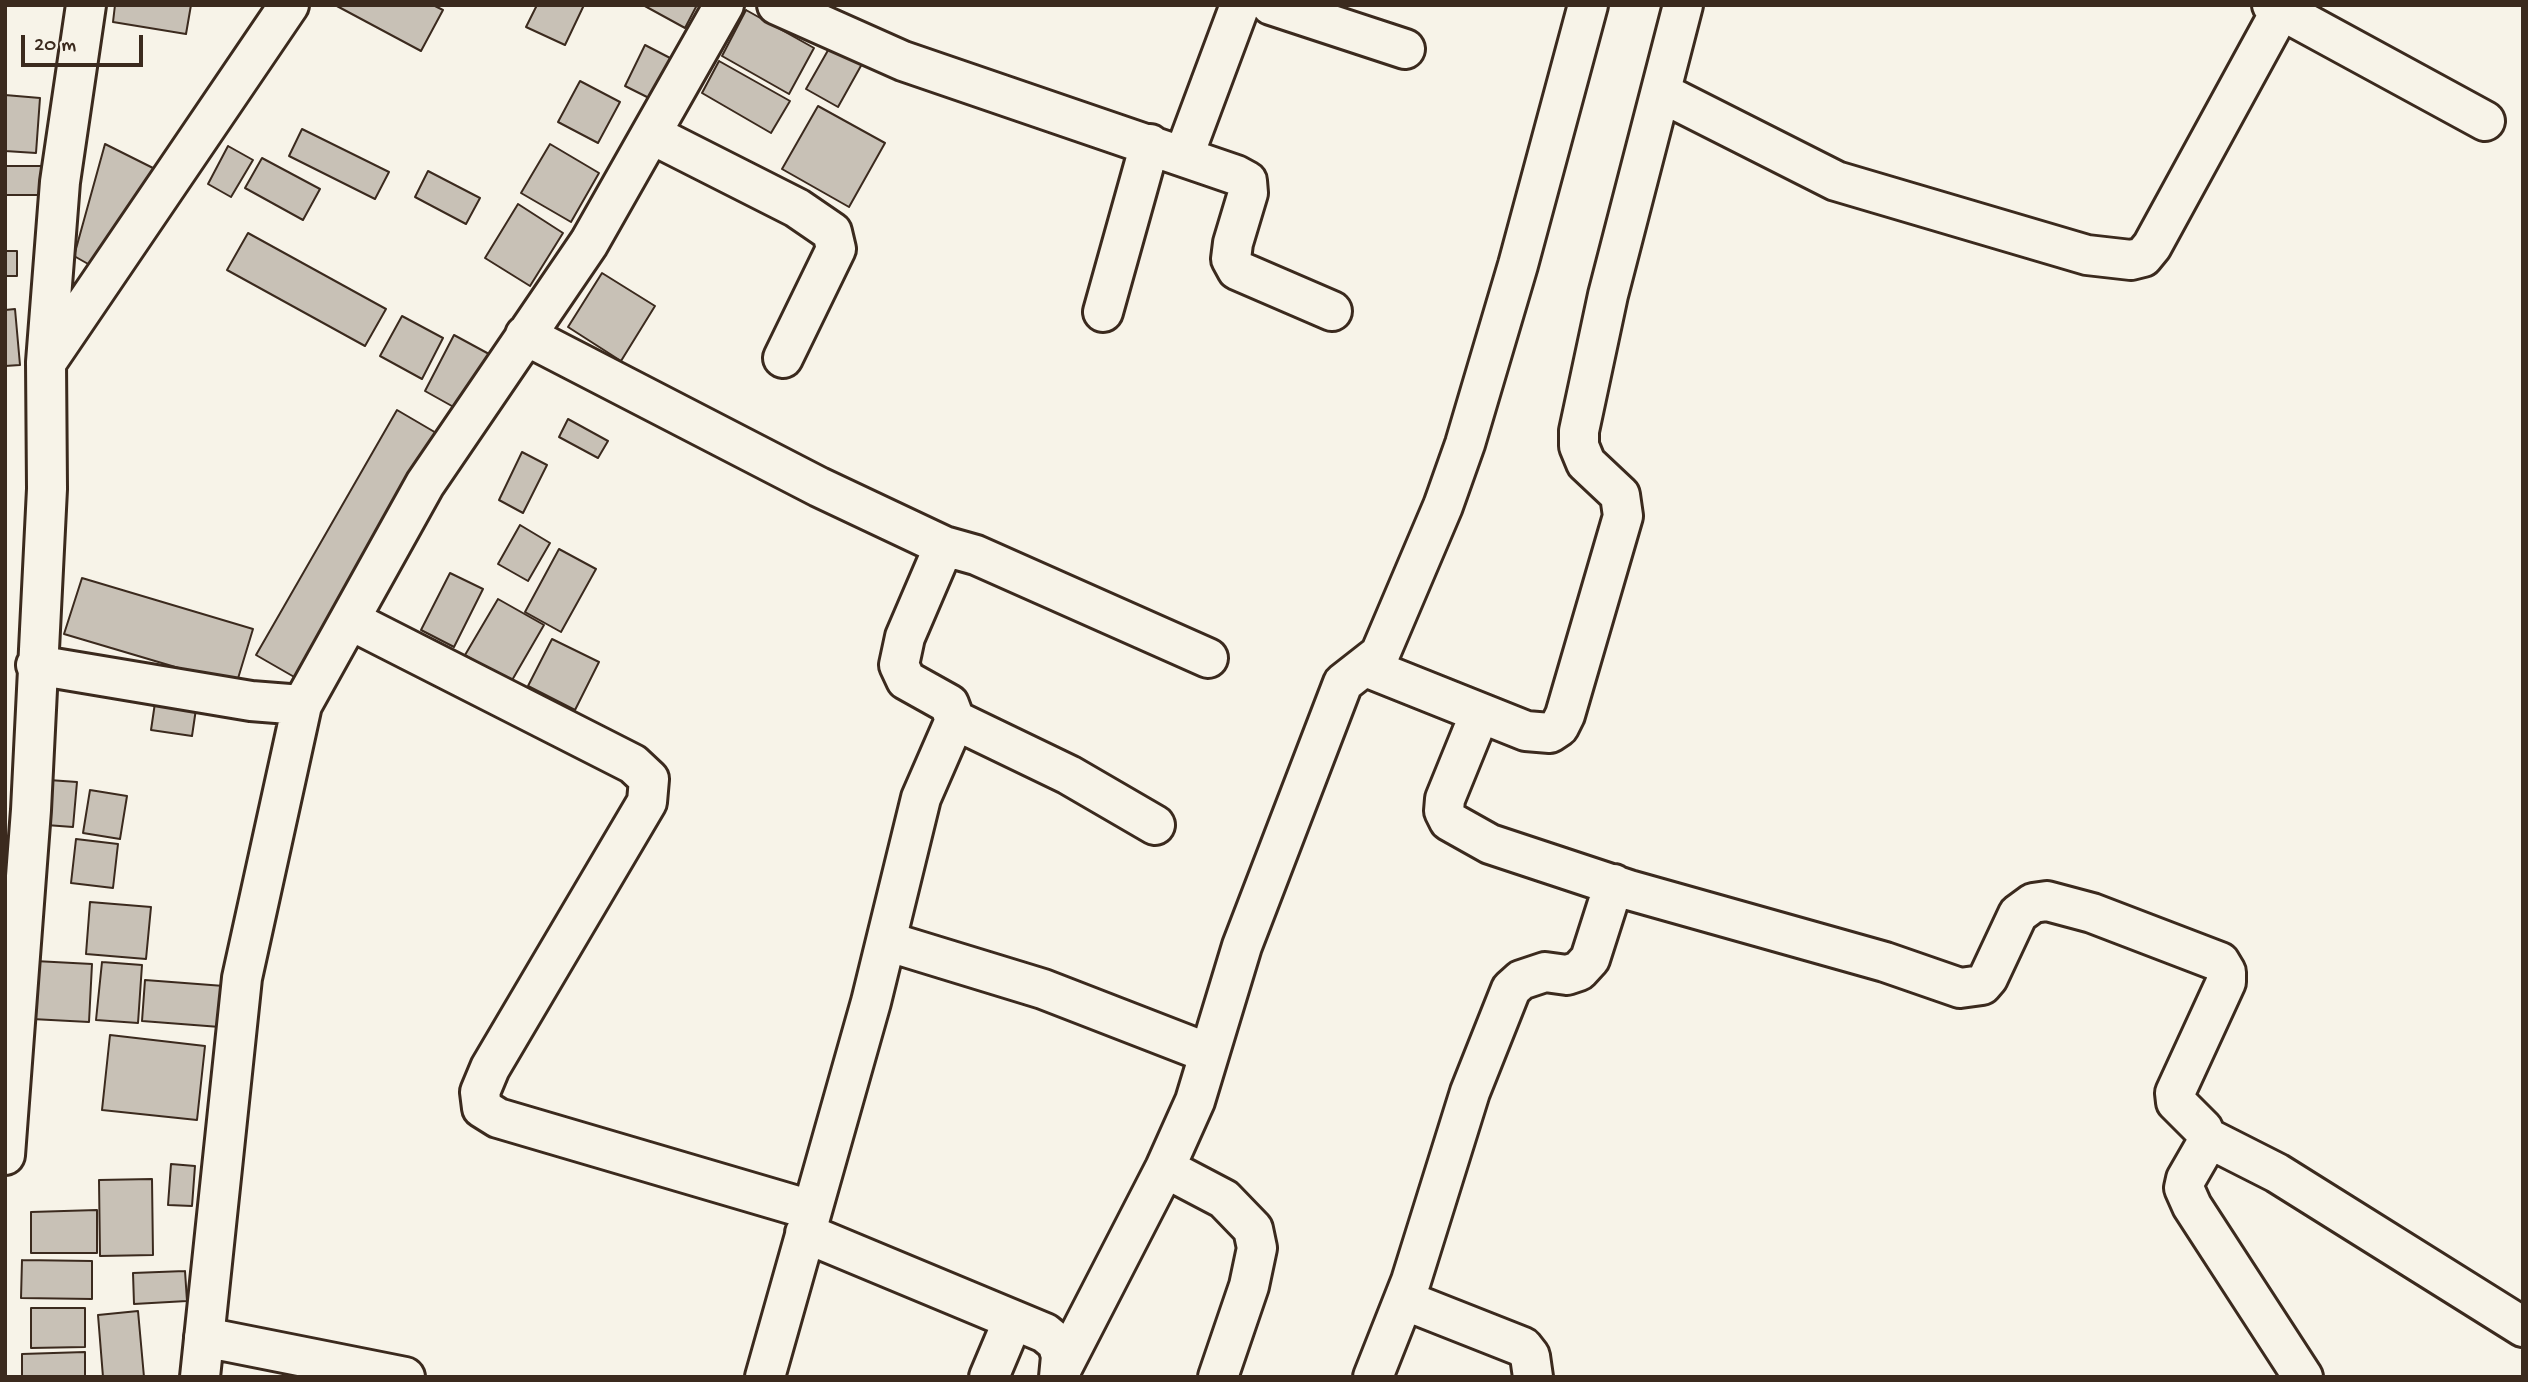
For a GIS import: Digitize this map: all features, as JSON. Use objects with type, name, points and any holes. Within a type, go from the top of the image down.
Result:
[{"type":"street","points":[[5,1156],[31,810],[36,665],[47,489],[46,362],[60,182],[86,5]]},
{"type":"street","points":[[46,362],[289,5]]},
{"type":"street","points":[[200,1377],[242,978],[302,705],[425,484],[589,243],[724,5]]},
{"type":"street","points":[[777,5],[903,61],[1167,150],[1247,181],[1248,193],[1231,259],[1237,270],[1332,311]]},
{"type":"street","points":[[1103,312],[1167,150],[1240,5]]},
{"type":"street","points":[[1271,5],[1405,49]]},
{"type":"street","points":[[1061,1372],[1165,1168],[1195,1101],[1241,946],[1339,691],[1351,676],[1380,654],[1416,575],[1465,444],[1518,265],[1588,5]]},
{"type":"street","points":[[1366,667],[1540,734],[1550,733],[1559,727],[1565,715],[1623,516],[1620,495],[1586,463],[1579,446],[1578,431],[1608,295],[1683,5]]},
{"type":"street","points":[[1662,93],[1836,181],[2087,255],[2131,260],[2143,257],[2152,246],[2277,7],[2485,121]]},
{"type":"street","points":[[651,134],[797,208],[832,232],[836,249],[783,358]]},
{"type":"street","points":[[525,335],[819,488],[944,546],[976,555],[1208,659]]},
{"type":"street","points":[[944,546],[905,637],[900,666],[906,680],[948,704],[956,720],[1069,775],[1154,825]]},
{"type":"street","points":[[350,620],[633,764],[649,779],[647,802],[490,1068],[480,1092],[482,1108],[498,1118],[808,1221],[1045,1333],[1057,1343],[1061,1372]]},
{"type":"street","points":[[36,665],[251,701],[302,705]]},
{"type":"street","points":[[1480,713],[1445,799],[1444,811],[1448,821],[1490,844],[1960,988],[1982,985],[1988,978],[2018,914],[2033,902],[2047,901],[2092,913],[2220,962],[2226,972],[2226,982],[2175,1093],[2176,1102],[2203,1129],[2206,1137],[2205,1146],[2186,1179],[2186,1196],[2303,1377]]},
{"type":"street","points":[[765,1377],[886,941],[922,798],[956,720]]},
{"type":"street","points":[[1373,1377],[1404,1300],[1470,1092],[1511,989],[1521,980],[1545,972],[1567,975],[1580,971],[1590,959],[1614,884]]},
{"type":"street","points":[[886,941],[1043,989],[1208,1053]]},
{"type":"street","points":[[2206,1137],[2277,1173],[2523,1327]]},
{"type":"street","points":[[1165,1168],[1224,1199],[1253,1228],[1257,1248],[1249,1286],[1218,1377]]},
{"type":"street","points":[[1404,1300],[1523,1347],[1530,1356],[1533,1377]]},
{"type":"street","points":[[989,1377],[1013,1320]]},
{"type":"street","points":[[204,1337],[405,1377]]},
{"type":"building","points":[[115,5],[191,5],[186,34],[113,22]]},
{"type":"building","points":[[335,5],[433,5],[443,10],[421,51]]},
{"type":"building","points":[[537,5],[584,5],[565,45],[526,27]]},
{"type":"building","points":[[643,5],[697,5],[685,28]]},
{"type":"building","points":[[746,10],[814,48],[789,94],[722,56]]},
{"type":"building","points":[[835,38],[867,55],[838,107],[806,89]]},
{"type":"building","points":[[645,45],[672,59],[651,99],[625,86]]},
{"type":"building","points":[[719,61],[790,101],[771,133],[702,93]]},
{"type":"building","points":[[580,81],[620,102],[598,143],[558,122]]},
{"type":"building","points":[[5,95],[40,98],[36,153],[5,151]]},
{"type":"building","points":[[818,106],[885,143],[849,207],[782,169]]},
{"type":"building","points":[[302,129],[389,172],[375,199],[289,156]]},
{"type":"building","points":[[105,144],[155,169],[97,269],[74,256]]},
{"type":"building","points":[[550,144],[599,173],[571,222],[521,193]]},
{"type":"building","points":[[228,146],[253,160],[231,197],[208,184]]},
{"type":"building","points":[[262,158],[320,189],[303,220],[245,188]]},
{"type":"building","points":[[5,166],[44,166],[43,195],[5,195]]},
{"type":"building","points":[[428,171],[480,198],[466,224],[415,197]]},
{"type":"building","points":[[518,204],[563,233],[530,286],[485,258]]},
{"type":"building","points":[[248,233],[386,309],[365,346],[227,270]]},
{"type":"building","points":[[5,251],[17,251],[17,276],[5,276]]},
{"type":"building","points":[[602,273],[655,306],[621,361],[568,327]]},
{"type":"building","points":[[15,309],[20,365],[5,366],[5,310]]},
{"type":"building","points":[[402,316],[443,338],[422,379],[380,356]]},
{"type":"building","points":[[454,335],[489,354],[459,410],[425,391]]},
{"type":"building","points":[[397,410],[438,434],[296,678],[256,655]]},
{"type":"building","points":[[568,419],[608,441],[598,458],[559,437]]},
{"type":"building","points":[[522,452],[547,465],[523,513],[499,500]]},
{"type":"building","points":[[520,525],[550,543],[528,581],[498,564]]},
{"type":"building","points":[[559,549],[596,569],[561,632],[525,612]]},
{"type":"building","points":[[450,573],[483,589],[454,647],[421,630]]},
{"type":"building","points":[[82,578],[253,629],[236,685],[64,634]]},
{"type":"building","points":[[498,599],[544,625],[511,682],[465,655]]},
{"type":"building","points":[[552,639],[599,662],[575,710],[528,686]]},
{"type":"building","points":[[156,696],[197,702],[192,736],[151,730]]},
{"type":"building","points":[[49,780],[77,782],[73,827],[46,825]]},
{"type":"building","points":[[90,790],[127,796],[120,839],[83,833]]},
{"type":"building","points":[[76,839],[118,844],[113,888],[71,883]]},
{"type":"building","points":[[90,902],[151,907],[146,959],[86,954]]},
{"type":"building","points":[[35,961],[92,964],[89,1022],[32,1019]]},
{"type":"building","points":[[102,962],[142,965],[138,1023],[96,1020]]},
{"type":"building","points":[[145,980],[224,986],[220,1027],[142,1021]]},
{"type":"building","points":[[110,1035],[205,1046],[197,1120],[102,1110]]},
{"type":"building","points":[[171,1164],[195,1166],[192,1206],[168,1205]]},
{"type":"building","points":[[152,1179],[153,1255],[100,1256],[99,1180]]},
{"type":"building","points":[[97,1210],[97,1253],[31,1253],[31,1212]]},
{"type":"building","points":[[22,1260],[92,1261],[92,1299],[21,1298]]},
{"type":"building","points":[[185,1271],[187,1301],[134,1304],[133,1273]]},
{"type":"building","points":[[31,1308],[85,1308],[85,1347],[31,1348]]},
{"type":"building","points":[[138,1311],[144,1377],[103,1377],[98,1315]]},
{"type":"building","points":[[85,1352],[85,1377],[22,1377],[22,1354]]}]
